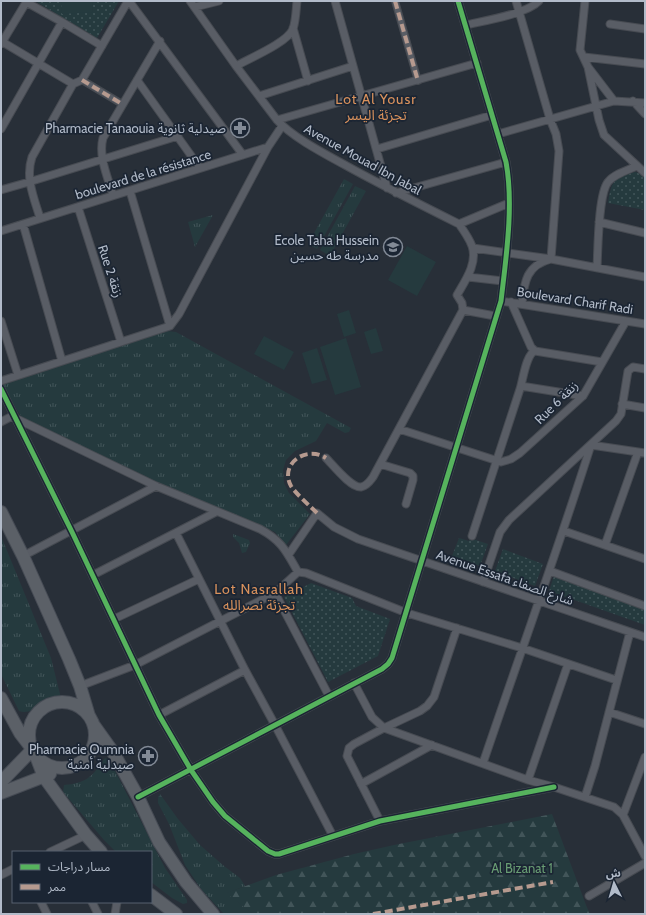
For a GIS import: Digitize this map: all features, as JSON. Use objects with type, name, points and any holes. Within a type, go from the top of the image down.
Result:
[{"type":"main road","points":[[1,512],[23,556],[80,686],[96,738],[90,754],[78,765],[60,769],[44,777],[1,793]]},
{"type":"main road","points":[[1,698],[20,733],[33,750],[46,763],[60,769]]},
{"type":"main road","points":[[100,851],[86,835],[44,777],[33,750],[29,733],[34,717],[40,711],[56,703],[65,702],[73,704],[81,708],[91,720],[113,752],[138,797],[159,842],[186,882],[213,914]]},
{"type":"main road","points":[[1,782],[33,750]]},
{"type":"main road","points":[[152,896],[176,914]]},
{"type":"street","points":[[40,218],[29,182],[29,168],[32,157],[73,84],[82,80],[128,1],[160,41],[243,154]]},
{"type":"street","name":"Avenue Mouad Ibn Jabal","points":[[190,1],[236,66],[282,126],[319,151],[387,188],[459,224]]},
{"type":"street","points":[[195,7],[219,1]]},
{"type":"street","points":[[297,1],[293,28],[308,80]]},
{"type":"street","points":[[336,1],[387,188]]},
{"type":"street","points":[[394,1],[418,81]]},
{"type":"street","points":[[138,797],[354,683],[388,664],[392,658],[457,448],[495,316],[501,301],[506,253],[509,203],[506,162],[458,1]]},
{"type":"street","points":[[516,1],[550,119],[556,134],[559,151],[551,259]]},
{"type":"street","points":[[466,25],[520,12],[532,7],[539,1]]},
{"type":"street","points":[[585,1],[580,50],[588,67],[599,120],[604,135],[645,173]]},
{"type":"street","points":[[73,84],[1,42],[26,2],[102,46]]},
{"type":"street","points":[[1,129],[62,22]]},
{"type":"street","points":[[610,24],[645,29]]},
{"type":"street","points":[[236,66],[278,44],[293,28]]},
{"type":"street","points":[[113,195],[103,159],[101,147],[103,138],[160,41]]},
{"type":"street","points":[[584,57],[645,64]]},
{"type":"street","points":[[277,120],[477,63]]},
{"type":"street","points":[[259,96],[354,66]]},
{"type":"street","points":[[588,67],[614,101]]},
{"type":"street","points":[[82,80],[122,104]]},
{"type":"street","points":[[137,80],[200,168]]},
{"type":"street","points":[[498,134],[614,101],[633,101],[645,103]]},
{"type":"street","points":[[633,101],[645,114]]},
{"type":"street","points":[[377,149],[492,115]]},
{"type":"street","points":[[1,381],[170,326],[179,314],[268,147],[282,126]]},
{"type":"street","points":[[1,190],[178,136]]},
{"type":"street","name":"boulevard de la résistance","points":[[1,231],[268,147]]},
{"type":"street","points":[[396,192],[506,162]]},
{"type":"street","points":[[597,268],[599,222],[604,187],[608,181],[637,166]]},
{"type":"street","points":[[130,191],[170,326]]},
{"type":"street","points":[[326,458],[351,483],[356,486],[361,487],[369,483],[463,310],[462,303],[457,295],[468,277],[474,261],[473,248],[459,224],[509,203]]},
{"type":"street","name":"Rue 2 زنقة","points":[[78,207],[121,342]]},
{"type":"street","points":[[599,222],[645,233]]},
{"type":"street","points":[[23,224],[62,362]]},
{"type":"street","points":[[473,248],[551,259],[645,277]]},
{"type":"street","points":[[522,304],[523,290],[529,272],[534,266],[551,259]]},
{"type":"street","points":[[468,277],[503,281]]},
{"type":"street","name":"Boulevard Charif Radi","points":[[501,301],[645,324]]},
{"type":"street","points":[[511,302],[535,351]]},
{"type":"street","points":[[463,310],[495,316]]},
{"type":"street","name":"Rue 6 زنقة","points":[[497,461],[507,461],[520,453],[583,396],[626,320]]},
{"type":"street","points":[[1,321],[18,376]]},
{"type":"street","points":[[472,536],[521,386],[528,358],[531,353],[535,351],[602,362]]},
{"type":"street","points":[[483,582],[500,532],[509,520],[616,421],[620,414],[630,368],[636,367],[645,369]]},
{"type":"street","points":[[521,386],[583,396]]},
{"type":"street","points":[[1,389],[93,575],[159,715],[191,770],[213,802],[225,816],[271,853],[279,854],[380,821],[554,786]]},
{"type":"street","points":[[622,404],[645,408]]},
{"type":"street","points":[[1,422],[16,417],[156,486],[260,529],[272,536],[289,554],[298,572]]},
{"type":"street","points":[[399,429],[497,461]]},
{"type":"street","points":[[591,445],[642,452],[605,545]]},
{"type":"street","points":[[483,763],[538,601],[564,531],[591,445]]},
{"type":"street","points":[[380,464],[410,473],[413,476],[406,504]]},
{"type":"street","points":[[23,556],[72,532],[156,486]]},
{"type":"street","points":[[93,575],[216,512]]},
{"type":"street","name":"Avenue Essafa شارع الصفاء","points":[[289,554],[317,513],[334,527],[358,539],[645,637]]},
{"type":"street","points":[[564,531],[645,559]]},
{"type":"street","points":[[176,533],[245,670],[333,836]]},
{"type":"street","points":[[550,571],[645,606]]},
{"type":"street","points":[[80,686],[135,665],[275,593],[298,572],[306,573],[407,613],[522,648],[616,680]]},
{"type":"street","points":[[114,619],[199,579]]},
{"type":"street","points":[[275,593],[329,696]]},
{"type":"street","points":[[380,821],[347,756],[349,748],[384,728],[420,712],[430,702],[434,697],[457,628]]},
{"type":"street","points":[[585,797],[595,766],[616,680],[630,632]]},
{"type":"street","points":[[528,780],[568,664]]},
{"type":"street","points":[[159,715],[245,670]]},
{"type":"street","points":[[354,683],[372,717],[384,728],[528,780],[554,786],[614,807],[623,815],[645,856]]},
{"type":"street","points":[[609,712],[645,724]]},
{"type":"street","points":[[361,784],[432,745]]},
{"type":"street","points":[[623,815],[645,757]]},
{"type":"street","points":[[637,779],[645,782]]},
{"type":"street","points":[[64,849],[86,835]]},
{"type":"street","points":[[589,896],[645,863]]},
{"type":"street","points":[[1,874],[12,869]]},
{"type":"street","points":[[42,903],[47,914]]},
{"type":"street","points":[[92,903],[98,914]]},
{"type":"street","points":[[115,914],[117,903]]},
{"type":"green space","points":[[35,1],[119,1],[97,38]]},
{"type":"green space","points":[[61,1],[92,1],[93,12],[62,14]]},
{"type":"green space","points":[[635,172],[645,177],[645,210],[608,203],[614,182],[617,179]]},
{"type":"green space","points":[[344,179],[353,184],[317,249],[308,244]]},
{"type":"green space","points":[[355,186],[366,191],[330,256],[320,250]]},
{"type":"green space","points":[[213,215],[195,247],[188,222]]},
{"type":"green space","points":[[407,246],[436,262],[417,296],[388,280]]},
{"type":"green space","points":[[349,310],[356,333],[344,337],[337,314]]},
{"type":"green space","points":[[376,328],[383,351],[371,354],[364,332]]},
{"type":"green space","points":[[167,331],[176,332],[351,428],[349,432],[345,433],[327,423],[316,441],[295,451],[286,460],[283,470],[284,483],[289,493],[310,514],[286,545],[275,532],[175,491],[22,418],[2,385]]},
{"type":"green space","points":[[264,336],[294,352],[284,370],[254,354]]},
{"type":"green space","points":[[346,338],[361,387],[335,395],[320,347]]},
{"type":"green space","points":[[317,348],[327,380],[312,384],[302,353]]},
{"type":"green space","points":[[233,534],[249,540],[250,543],[246,552],[242,553],[239,543],[233,537]]},
{"type":"green space","points":[[1,536],[51,658],[61,698],[28,712],[19,711],[1,674]]},
{"type":"green space","points":[[459,538],[469,541],[470,538],[488,544],[480,566],[452,556]]},
{"type":"green space","points":[[503,549],[543,564],[535,586],[495,571]]},
{"type":"green space","points":[[554,576],[645,609],[645,625],[549,591]]},
{"type":"green space","points":[[311,583],[352,598],[356,606],[390,619],[378,656],[328,682],[284,597]]},
{"type":"green space","points":[[105,758],[109,760],[165,868],[187,900],[187,903],[183,904],[172,898],[152,883],[152,851],[115,851],[63,792],[64,785],[84,781],[96,770]]},
{"type":"green space","points":[[160,794],[178,819],[200,845],[240,878],[245,886],[227,893],[253,914],[224,914],[201,889],[185,865],[169,824],[158,803]]},
{"type":"green space","name":"Al Bizanat 1","points":[[552,814],[590,914],[253,914],[226,893],[276,875],[354,854]]},
{"type":"marked path","points":[[395,1],[418,81]]},
{"type":"marked path","points":[[82,80],[122,104]]},
{"type":"marked path","points":[[317,513],[293,489],[288,478],[289,471],[296,459],[303,455],[318,455],[326,458]]},
{"type":"marked path","points":[[373,914],[553,882]]},
{"type":"cycle path","points":[[138,797],[382,669],[392,658],[501,301],[507,249],[509,196],[506,162],[458,1]]},
{"type":"cycle path","points":[[1,389],[72,532],[159,715],[191,770],[213,802],[225,816],[268,851],[279,854],[380,821],[554,787]]},
{"type":"place","name":"Pharmacie Tanaouia صيدلية ثانوية","points":[[240,128]]},
{"type":"place","name":"Ecole Taha Hussein مدرسة طه حسين","points":[[393,247]]},
{"type":"place","name":"Pharmacie Oumnia صيدلية أمنية","points":[[148,756]]},
{"type":"district","name":"Lot Al Yousr تجزئة اليسر","points":[[376,108]]},
{"type":"district","name":"Lot Nasrallah تجزئة نصرالله","points":[[259,598]]}]
